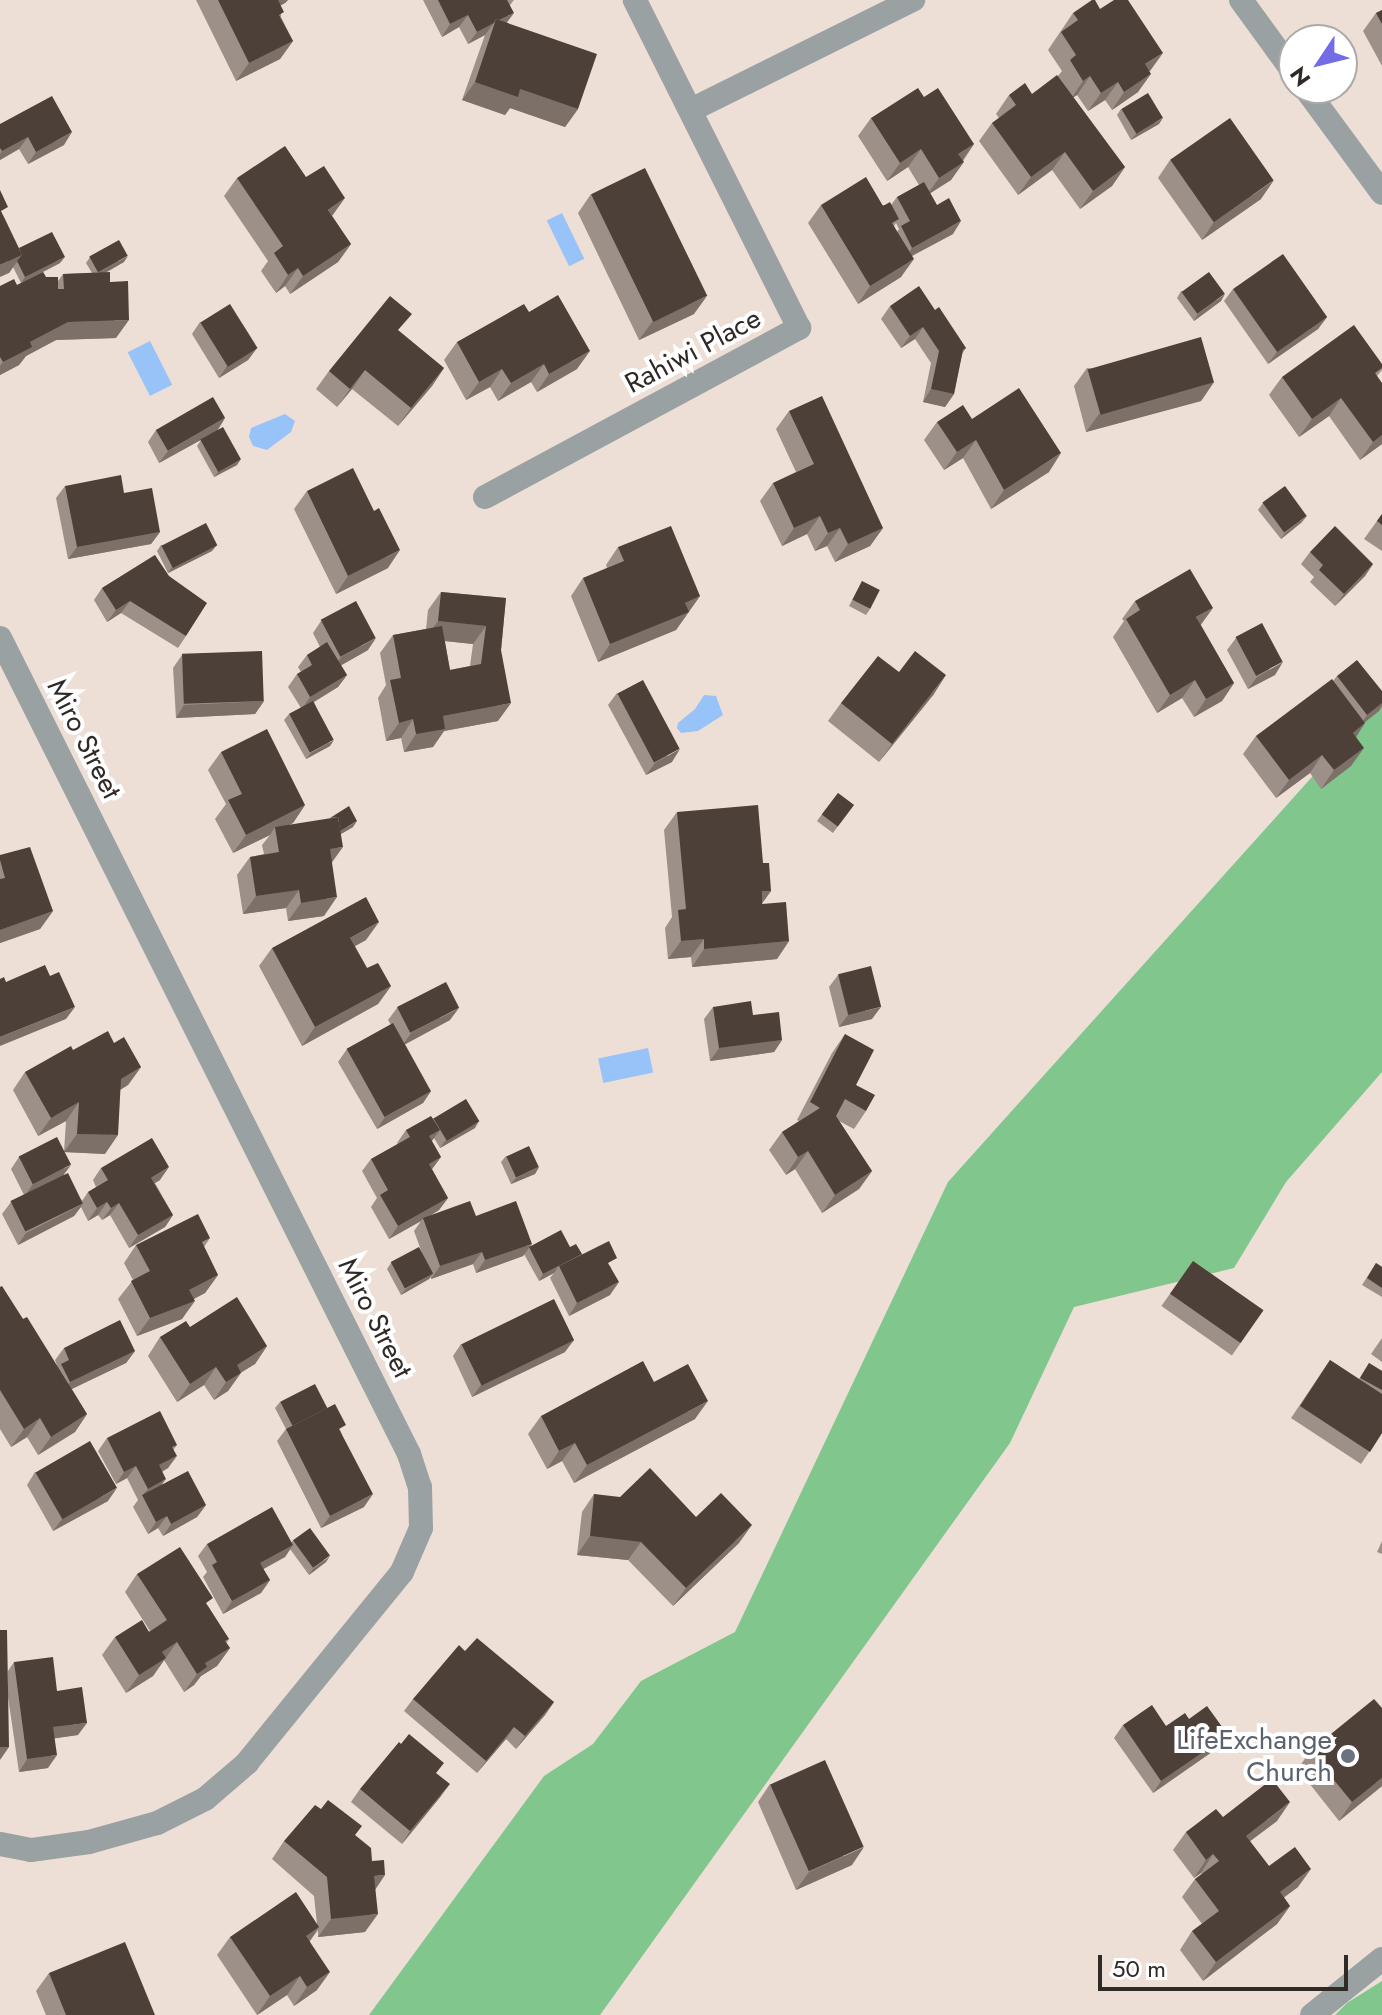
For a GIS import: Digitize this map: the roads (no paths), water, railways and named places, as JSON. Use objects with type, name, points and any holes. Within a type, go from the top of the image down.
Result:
[{"type":"street","points":[[635,0],[693,109],[913,0]]},
{"type":"street","points":[[1241,0],[1278,51]]},
{"type":"street","points":[[1317,104],[1382,193]]},
{"type":"street","name":"Rahiwi Place","points":[[485,497],[799,328],[693,109]]},
{"type":"street","name":"Miro Street","points":[[0,638],[409,1454],[420,1487],[421,1528],[402,1572],[247,1763],[205,1799],[157,1823],[89,1842],[31,1850],[0,1844]]},
{"type":"street","points":[[1312,2015],[1382,1959]]},
{"type":"water","points":[[562,213],[584,259],[569,266],[547,220]]},
{"type":"water","points":[[150,341],[172,385],[150,396],[128,352]]},
{"type":"water","points":[[285,414],[295,421],[291,432],[267,450],[253,446],[249,437],[251,428]]},
{"type":"water","points":[[704,695],[716,696],[723,715],[698,731],[681,733],[678,723],[695,709]]},
{"type":"water","points":[[648,1048],[653,1072],[603,1083],[598,1059]]},
{"type":"place","name":"LifeExchange Church","points":[[1348,1756]]}]
